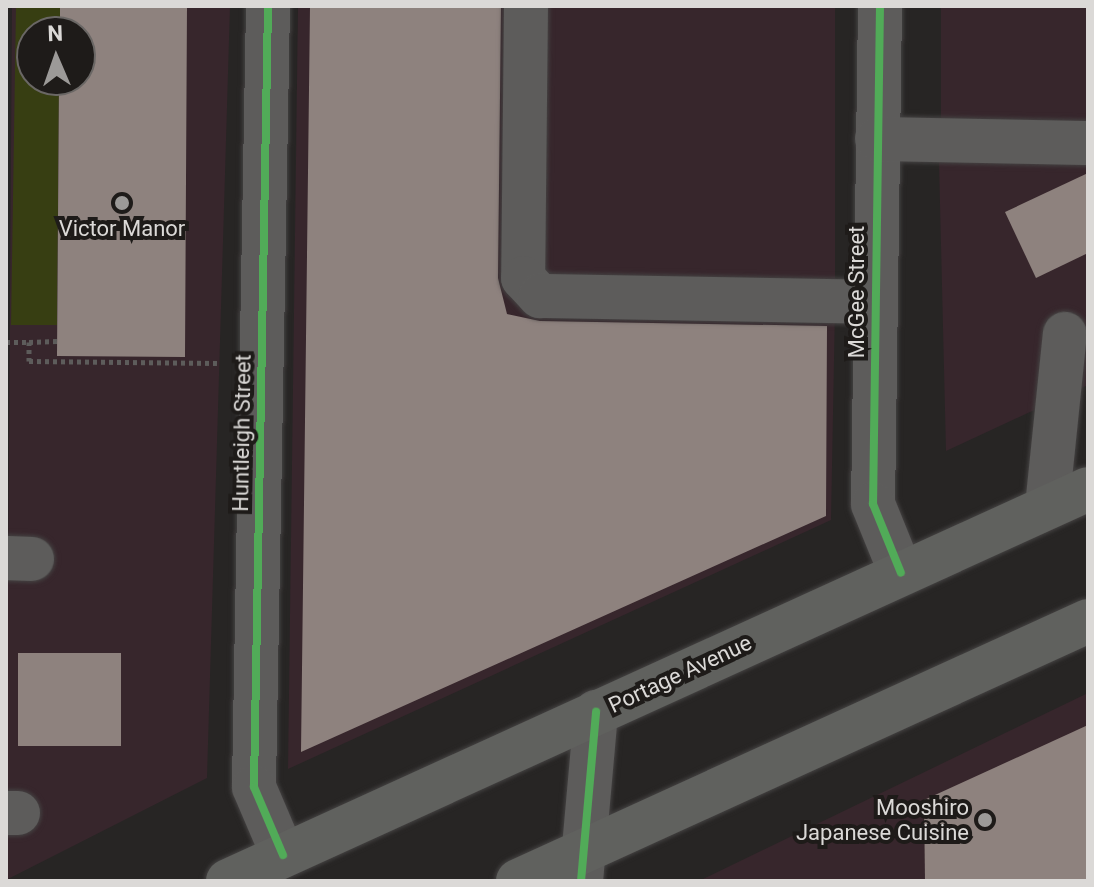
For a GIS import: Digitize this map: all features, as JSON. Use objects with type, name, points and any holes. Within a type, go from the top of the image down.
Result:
[{"type":"main road","name":"Portage Avenue","points":[[228,881],[1088,489]]},
{"type":"main road","points":[[518,881],[582,866],[1088,621]]},
{"type":"street","name":"Huntleigh Street","points":[[268,6],[254,787],[283,855]]},
{"type":"street","points":[[526,6],[523,278],[540,296],[875,302]]},
{"type":"street","name":"McGee Street","points":[[880,6],[873,504],[901,573]]},
{"type":"street","points":[[877,139],[1088,143]]},
{"type":"street","points":[[1047,507],[1065,334]]},
{"type":"street","points":[[582,866],[596,712]]},
{"type":"path","points":[[6,342],[57,341]]},
{"type":"path","points":[[29,342],[29,361],[261,363]]},
{"type":"shaded area","points":[[12,6],[230,6],[207,778],[6,880]]},
{"type":"shaded area","points":[[298,6],[835,6],[835,307],[831,520],[288,769]]},
{"type":"shaded area","points":[[941,6],[1088,6],[1088,134],[941,134]]},
{"type":"shaded area","points":[[1088,158],[1088,385],[946,451],[939,162]]},
{"type":"shaded area","points":[[1088,693],[1088,881],[699,881]]},
{"type":"green space","points":[[16,6],[60,6],[60,16],[16,16],[16,96],[59,96],[57,325],[11,325]]},
{"type":"building","name":"Victor Manor","points":[[60,6],[187,6],[185,357],[57,356],[59,96],[96,96],[96,16],[60,16]]},
{"type":"building","points":[[310,6],[501,6],[498,278],[507,314],[540,321],[827,326],[826,516],[301,752]]},
{"type":"building","points":[[1088,173],[1088,253],[1036,278],[1005,212]]},
{"type":"building","points":[[18,653],[121,653],[121,746],[18,746]]},
{"type":"building","points":[[1088,725],[1088,881],[925,881],[924,800]]},
{"type":"cycle path","points":[[268,6],[254,787],[283,855]]},
{"type":"cycle path","points":[[880,6],[873,504],[901,573]]},
{"type":"cycle path","points":[[581,881],[596,712]]},
{"type":"place","name":"Victor Manor","points":[[122,203]]},
{"type":"place","name":"Mooshiro Japanese Cuisine","points":[[985,820]]}]
